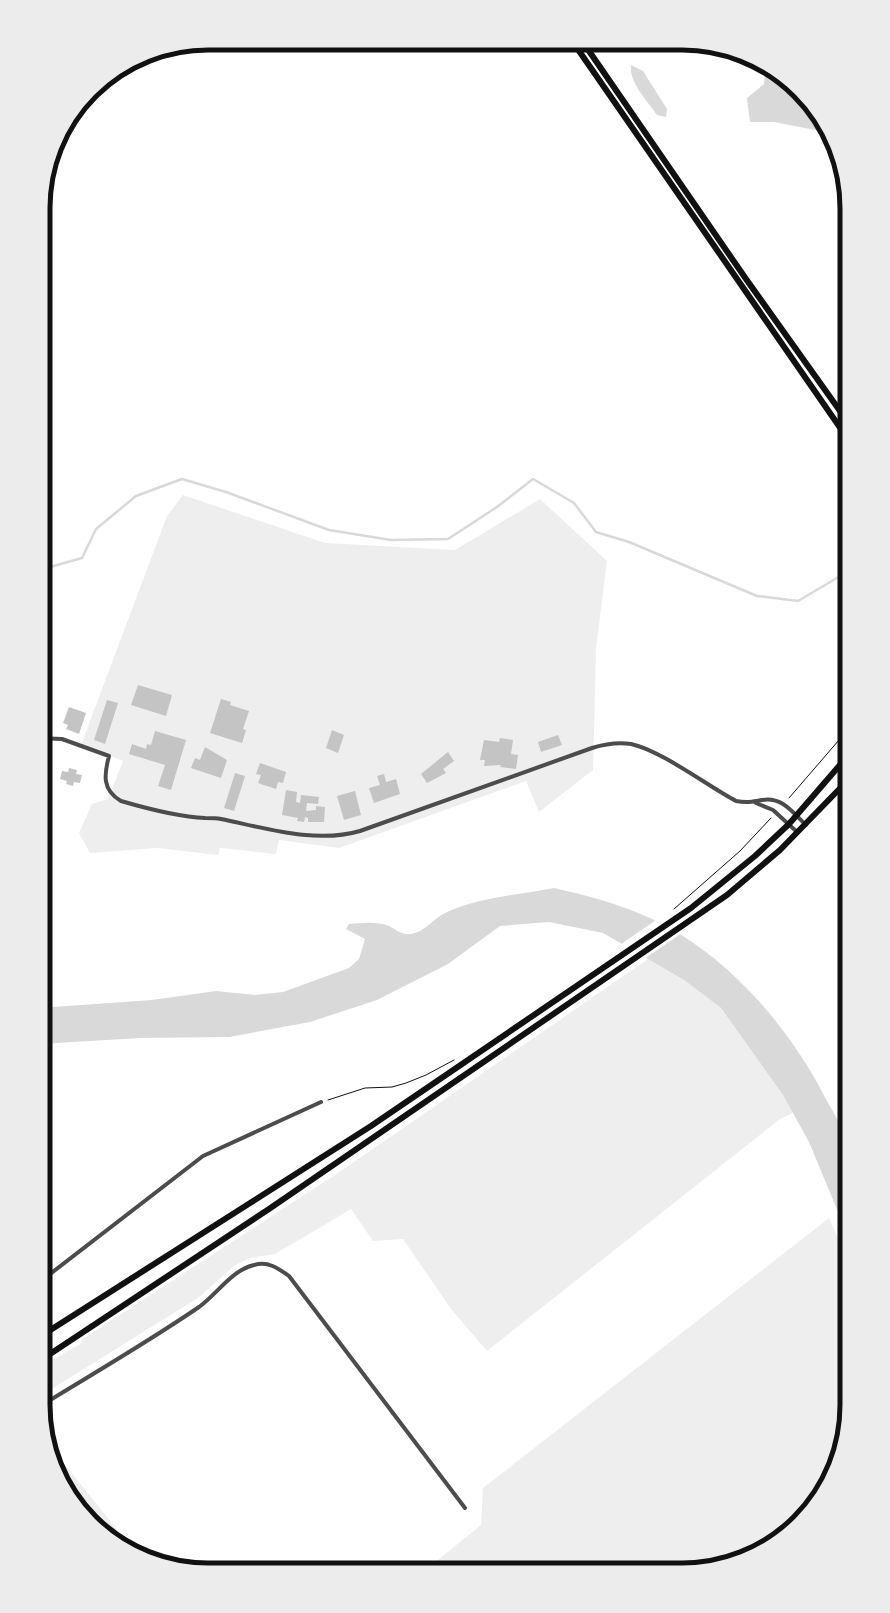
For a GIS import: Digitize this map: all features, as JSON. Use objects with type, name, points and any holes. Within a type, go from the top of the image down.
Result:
[{"type":"highway","points":[[578,50],[840,428]]},
{"type":"highway","points":[[588,50],[840,410]]},
{"type":"highway","points":[[50,1330],[372,1126],[724,883],[789,824],[840,765]]},
{"type":"highway","points":[[50,1354],[727,895],[798,833],[840,789]]},
{"type":"street","points":[[50,737],[109,756],[106,788],[121,801],[243,824],[335,836],[356,832],[592,748],[615,743],[633,745],[733,800],[773,810],[798,833]]},
{"type":"street","points":[[756,803],[777,801],[806,825]]},
{"type":"street","points":[[50,1274],[203,1156],[321,1102]]},
{"type":"street","points":[[50,1401],[201,1305],[240,1271],[251,1265],[275,1266],[289,1276],[465,1508]]},
{"type":"path","points":[[786,800],[840,739]]},
{"type":"path","points":[[671,917],[771,818]]},
{"type":"path","points":[[321,1102],[366,1088],[406,1083],[452,1061]]},
{"type":"shaded area","points":[[631,65],[643,71],[667,109],[666,117],[657,115],[640,91]]},
{"type":"shaded area","points":[[765,74],[786,89],[820,131],[774,122],[750,122],[747,98],[764,84]]},
{"type":"shaded area","points":[[183,495],[325,543],[455,550],[540,499],[607,561],[596,649],[593,770],[539,812],[526,781],[339,848],[279,840],[276,854],[220,848],[218,855],[157,848],[90,853],[79,833],[92,804],[108,799],[123,761],[81,745],[167,516]]},
{"type":"shaded area","points":[[554,888],[621,906],[668,927],[727,969],[766,1009],[799,1053],[840,1125],[840,1217],[809,1142],[783,1095],[721,1008],[684,980],[603,933],[549,922],[500,926],[448,964],[377,1000],[310,1022],[229,1037],[50,1043],[50,1007],[216,991],[255,995],[283,992],[349,968],[359,959],[365,939],[346,929],[349,924],[380,923],[411,934],[445,913],[498,897]]},
{"type":"shaded area","points":[[648,959],[721,1008],[793,1113],[780,1119],[487,1351],[451,1309],[403,1239],[373,1241],[351,1209],[275,1254],[249,1258],[234,1266],[198,1298],[50,1390],[50,1361],[335,1175]]},
{"type":"shaded area","points":[[829,1218],[840,1243],[837,1436],[819,1484],[794,1517],[778,1530],[733,1555],[682,1563],[434,1563],[481,1525],[483,1488]]},
{"type":"shaded area","points":[[58,1456],[124,1539],[96,1517],[83,1501]]},
{"type":"pier","points":[[659,918],[685,931],[641,961],[617,947]]},
{"type":"building","points":[[138,685],[172,695],[166,716],[131,705]]},
{"type":"building","points":[[221,699],[249,711],[242,743],[210,733]]},
{"type":"building","points":[[107,700],[118,703],[105,744],[94,740]]},
{"type":"building","points":[[69,707],[86,713],[79,734],[66,729],[68,725],[63,723]]},
{"type":"building","points":[[332,730],[344,735],[338,753],[326,748]]},
{"type":"building","points":[[155,731],[186,740],[171,790],[158,786],[165,765],[129,754],[132,744],[146,749],[147,744],[151,745]]},
{"type":"building","points":[[558,735],[562,745],[541,752],[538,742]]},
{"type":"building","points":[[500,738],[513,740],[511,754],[518,755],[516,769],[484,766],[485,760],[480,760],[484,740],[499,742]]},
{"type":"building","points":[[205,747],[227,760],[221,778],[191,768],[195,758],[200,760]]},
{"type":"building","points":[[448,752],[454,761],[443,769],[446,773],[427,783],[421,774]]},
{"type":"building","points":[[260,763],[286,772],[276,789],[258,783]]},
{"type":"building","points":[[69,768],[82,775],[80,783],[74,782],[73,786],[60,779],[62,771],[68,772]]},
{"type":"building","points":[[235,773],[245,776],[234,811],[224,808]]},
{"type":"building","points":[[384,774],[386,782],[396,779],[400,794],[374,803],[369,788],[380,785],[377,776]]},
{"type":"building","points":[[286,790],[297,792],[296,802],[300,803],[301,795],[319,797],[318,804],[307,803],[306,811],[325,807],[324,822],[308,822],[305,817],[304,822],[297,821],[298,818],[282,815]]},
{"type":"building","points":[[355,791],[361,815],[344,820],[337,796]]},
{"type":"waterway","points":[[50,567],[82,558],[96,529],[136,496],[182,479],[329,530],[391,540],[448,539],[533,479],[574,503],[596,532],[757,596],[798,601],[840,576]]}]
